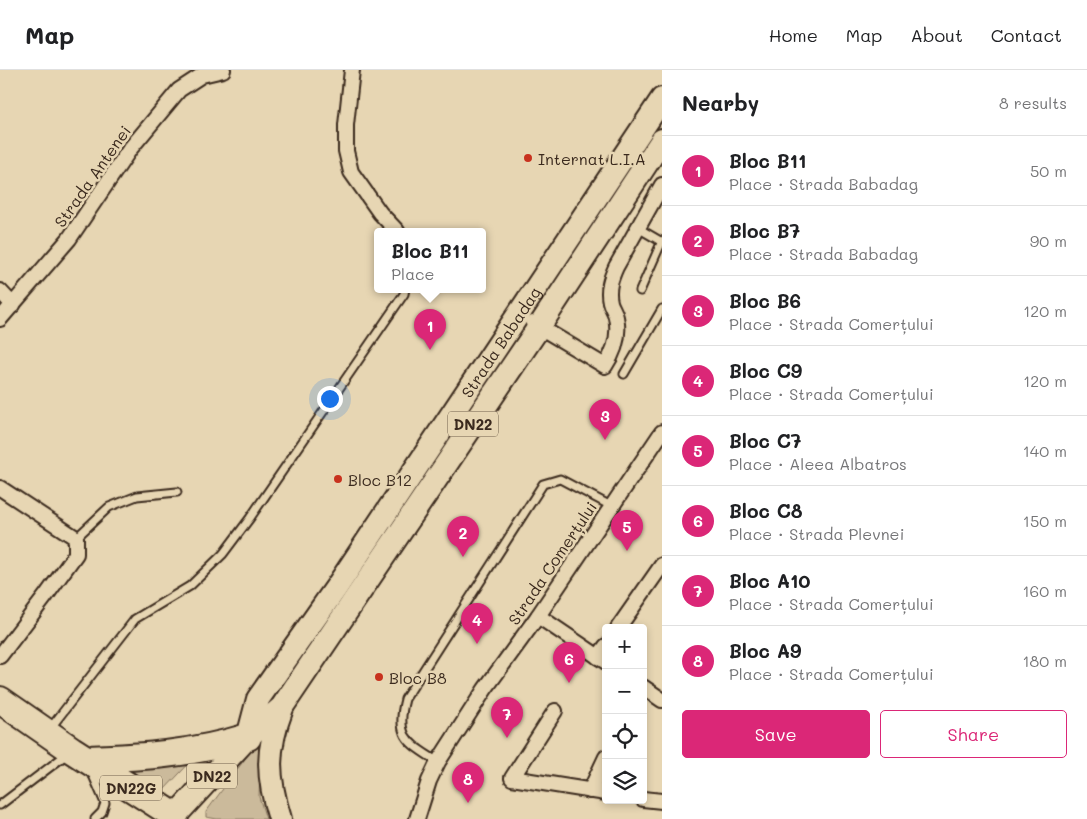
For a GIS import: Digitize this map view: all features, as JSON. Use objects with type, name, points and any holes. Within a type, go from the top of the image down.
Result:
[{"type":"highway","name":"DN22G","points":[[0,700],[174,818]]},
{"type":"highway","points":[[79,755],[144,757],[188,752],[248,737]]},
{"type":"main road","name":"Strada Babadag","points":[[248,737],[258,699],[336,588],[662,99]]},
{"type":"main road","name":"Strada Babadag","points":[[174,818],[248,737],[282,707],[661,143]]},
{"type":"main road","points":[[280,819],[272,793],[270,762],[273,731],[282,707]]},
{"type":"street","name":"Strada Antenei","points":[[0,319],[69,239],[130,149],[178,90],[198,73],[223,70]]},
{"type":"street","points":[[352,70],[346,124],[346,151],[350,172],[380,214],[394,228]]},
{"type":"street","points":[[641,131],[661,143]]},
{"type":"street","points":[[520,314],[605,366],[613,354],[617,328],[616,315],[610,302],[610,280],[637,228],[662,186]]},
{"type":"street","points":[[0,291],[13,305]]},
{"type":"street","name":"Strada Comerțului","points":[[417,819],[429,781],[438,762],[485,688],[538,616],[662,432]]},
{"type":"street","points":[[0,488],[76,538],[76,554],[46,598],[0,656]]},
{"type":"street","points":[[621,624],[662,565]]},
{"type":"street","points":[[538,616],[602,654]]},
{"type":"street","points":[[647,690],[662,700]]},
{"type":"street","points":[[555,711],[512,778],[602,792]]},
{"type":"street","points":[[590,791],[605,759]]},
{"type":"street","points":[[647,799],[662,801]]},
{"type":"lane","points":[[637,228],[662,242],[640,291]]},
{"type":"lane","points":[[47,733],[135,619],[190,586],[223,554],[250,518],[404,293]]},
{"type":"lane","points":[[624,374],[662,309]]},
{"type":"lane","points":[[438,762],[411,744],[402,730],[401,716],[406,699],[543,484],[560,479],[611,506]]},
{"type":"lane","points":[[76,538],[109,507],[137,496],[177,492]]},
{"type":"lane","points":[[0,806],[79,755],[105,803],[102,812],[95,819]]},
{"type":"shaded area","points":[[261,742],[259,797],[266,819],[217,819],[206,817],[206,812],[247,756]]},
{"type":"shaded area","points":[[195,757],[163,791],[124,770],[165,767]]},
{"type":"place","name":"Internat L.I.A","points":[[528,158]]},
{"type":"place","name":"Bloc B11","points":[[430,350]]},
{"type":"place","name":"Bloc B6","points":[[605,440]]},
{"type":"place","name":"Bloc B12","points":[[338,479]]},
{"type":"place","name":"Bloc C7","points":[[627,551]]},
{"type":"place","name":"Bloc B7","points":[[463,557]]},
{"type":"place","name":"Bloc C9","points":[[477,644]]},
{"type":"place","name":"Bloc B8","points":[[379,677]]},
{"type":"place","name":"Bloc C8","points":[[569,683]]},
{"type":"place","name":"Bloc A10","points":[[507,738]]},
{"type":"place","name":"Bloc A9","points":[[468,803]]}]
